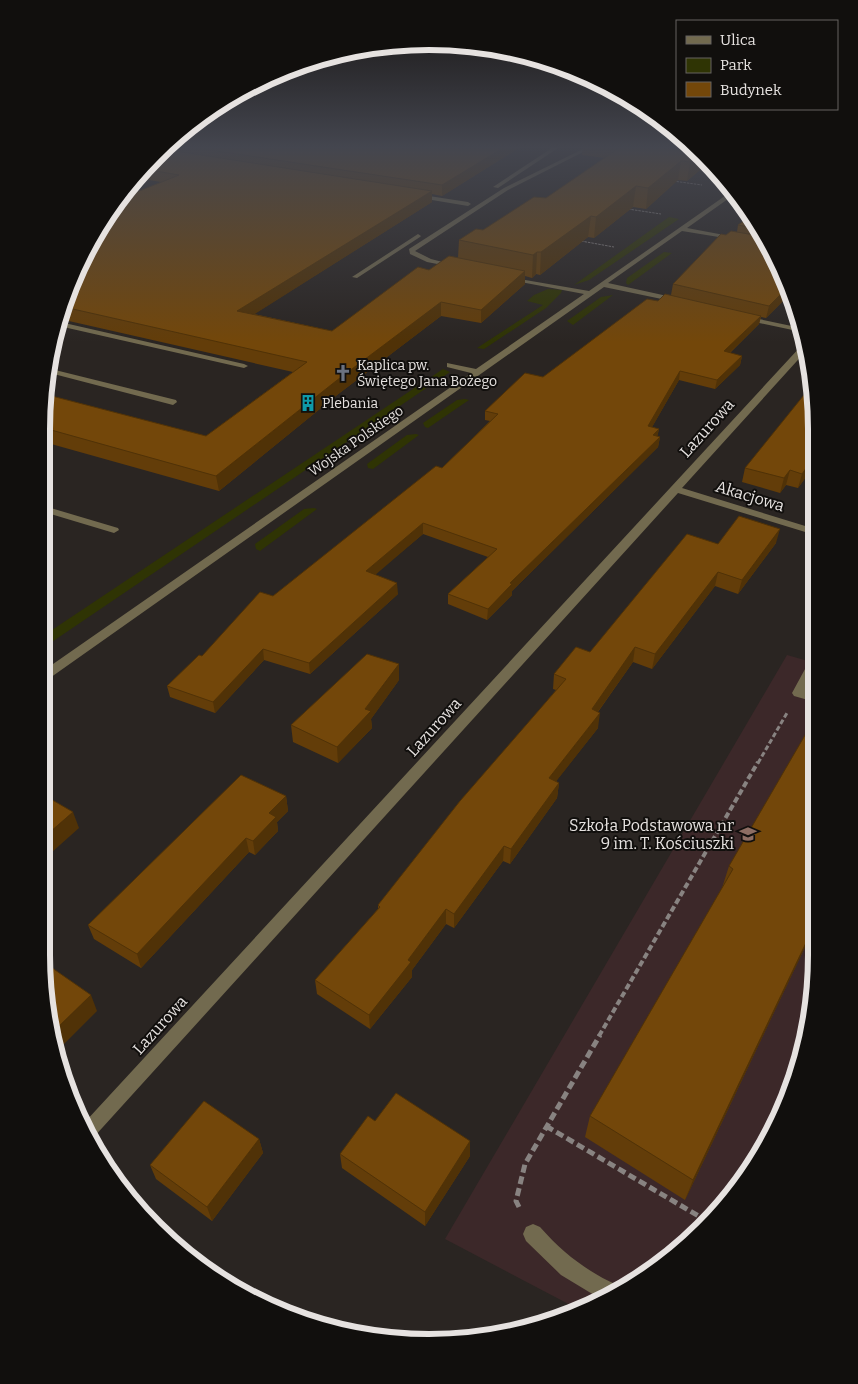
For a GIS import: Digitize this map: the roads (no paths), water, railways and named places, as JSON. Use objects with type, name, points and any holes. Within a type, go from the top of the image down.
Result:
[{"type":"street","points":[[462,268],[416,257],[411,252],[470,213]]},
{"type":"street","name":"Wojska Polskiego","points":[[50,672],[705,213]]},
{"type":"street","points":[[681,229],[742,240]]},
{"type":"street","points":[[355,277],[420,235]]},
{"type":"street","points":[[500,276],[590,293]]},
{"type":"street","points":[[602,284],[686,303]]},
{"type":"street","points":[[734,314],[794,328]]},
{"type":"street","points":[[65,325],[244,366]]},
{"type":"street","name":"Lazurowa","points":[[92,1128],[800,352]]},
{"type":"street","points":[[450,365],[479,372]]},
{"type":"street","points":[[54,372],[173,402]]},
{"type":"street","name":"Akacjowa","points":[[675,489],[808,530]]},
{"type":"street","points":[[50,511],[114,530]]},
{"type":"street","points":[[808,674],[798,693],[808,696]]},
{"type":"street","points":[[533,1234],[548,1252],[566,1268],[606,1290]]},
{"type":"place","name":"Kaplica pw. Świętego Jana Bożego","points":[[343,373]]},
{"type":"place","name":"Plebania","points":[[308,403]]},
{"type":"place","name":"Szkoła Podstawowa nr 9 im. T. Kościuszki","points":[[748,834]]}]
